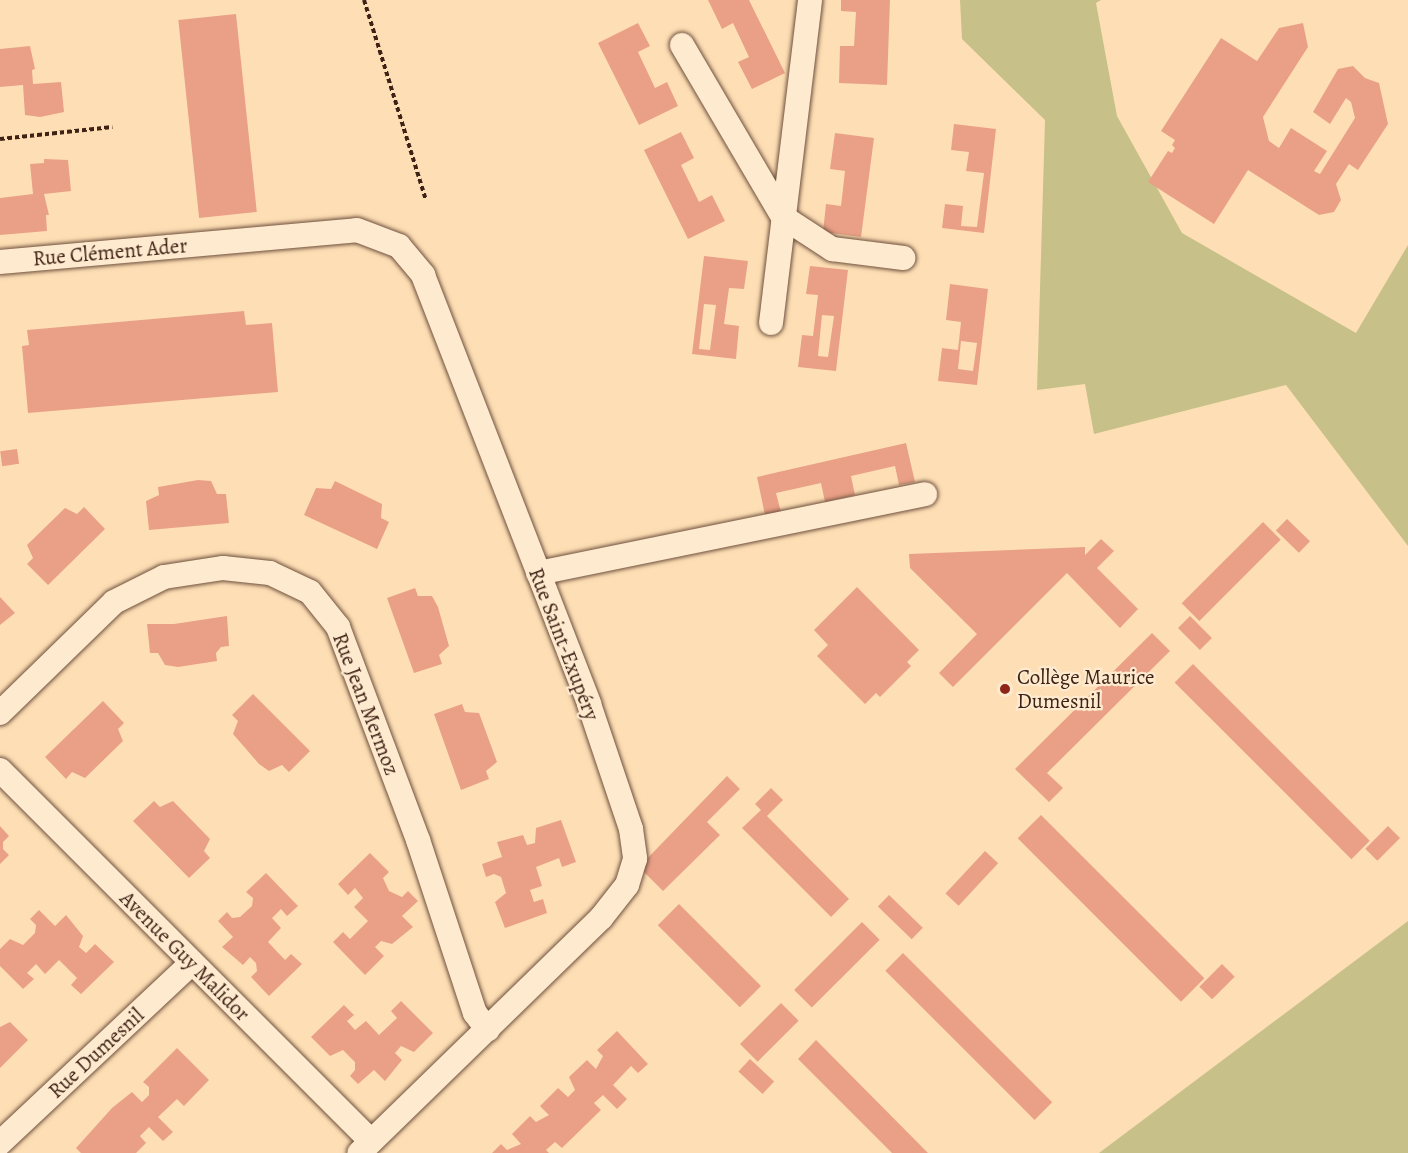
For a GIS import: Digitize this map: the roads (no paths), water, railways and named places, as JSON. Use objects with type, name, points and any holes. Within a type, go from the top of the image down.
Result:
[{"type":"street","points":[[771,323],[810,0]]},
{"type":"street","points":[[682,45],[783,217],[832,249],[903,258]]},
{"type":"street","name":"Rue Saint-Exupéry","points":[[219,242],[357,230],[399,246],[423,275],[538,573],[631,829],[635,859],[627,885],[601,918],[365,1147]]},
{"type":"street","name":"Rue Clément Ader","points":[[0,262],[219,242]]},
{"type":"street","points":[[538,573],[925,494]]},
{"type":"street","name":"Rue Jean Mermoz","points":[[0,712],[114,602],[164,577],[223,568],[270,573],[310,592],[338,627],[418,840],[475,1013],[488,1030]]},
{"type":"street","name":"Avenue Guy Malidor","points":[[0,770],[192,963],[365,1147]]},
{"type":"street","name":"Rue Dumesnil","points":[[0,1143],[192,963]]},
{"type":"place","name":"Collège Maurice Dumesnil","points":[[1005,689]]}]
